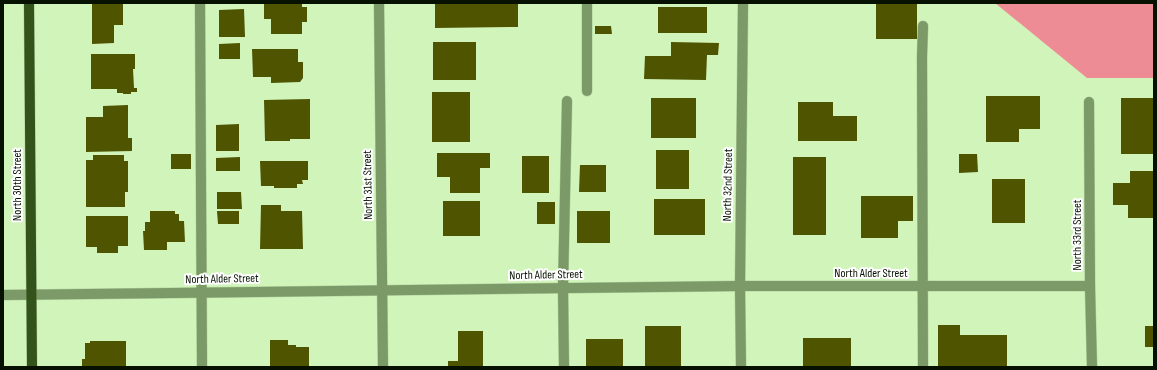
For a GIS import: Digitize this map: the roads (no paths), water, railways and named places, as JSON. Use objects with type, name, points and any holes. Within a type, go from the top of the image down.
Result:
[{"type":"main road","name":"North 30th Street","points":[[29,3],[32,367]]},
{"type":"street","points":[[200,3],[202,367]]},
{"type":"street","name":"North 31st Street","points":[[379,3],[383,367]]},
{"type":"street","points":[[587,3],[587,91]]},
{"type":"street","name":"North 32nd Street","points":[[741,367],[740,286],[743,3]]},
{"type":"street","points":[[923,367],[924,286],[922,57],[924,26]]},
{"type":"street","points":[[564,367],[563,288],[567,101]]},
{"type":"street","name":"North 33rd Street","points":[[1089,102],[1092,367]]},
{"type":"street","name":"North Alder Street","points":[[3,295],[382,289],[740,286],[1090,286]]}]
